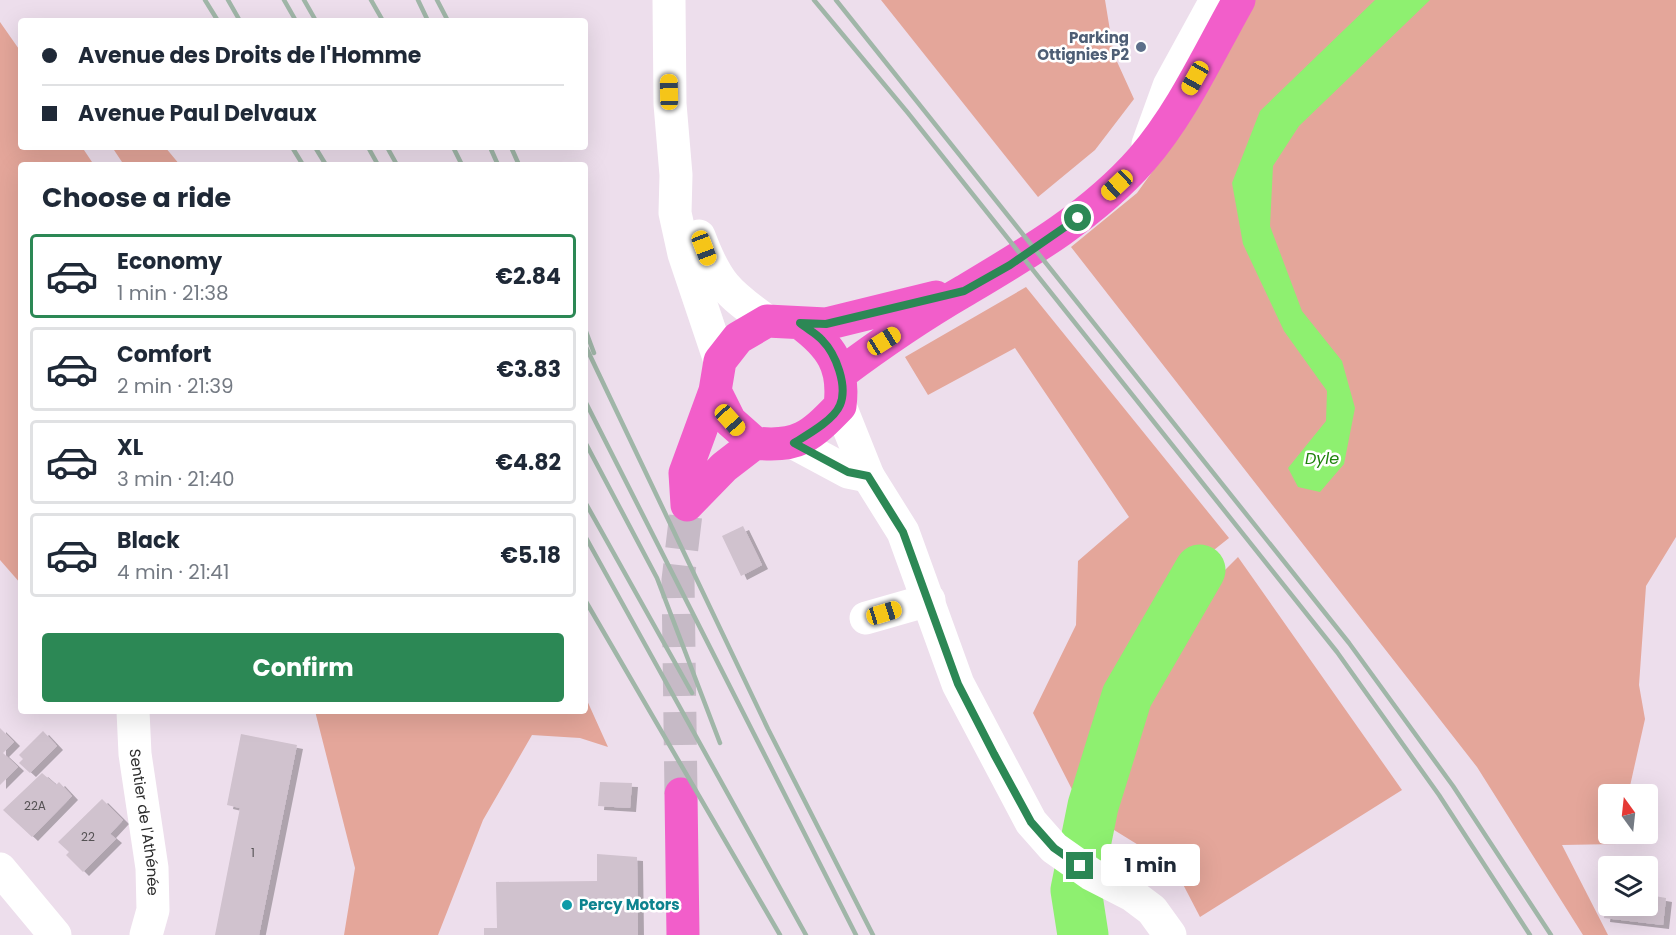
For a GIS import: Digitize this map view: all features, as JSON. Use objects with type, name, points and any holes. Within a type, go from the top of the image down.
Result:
[{"type":"main road","points":[[964,291],[826,324],[767,321],[738,338],[718,376],[686,472],[687,505],[724,466],[755,443],[794,443],[829,417],[840,390],[884,341],[1010,265],[1078,218],[1142,160],[1166,127],[1239,0]]},
{"type":"main road","points":[[800,323],[823,340],[840,390]]},
{"type":"main road","points":[[718,376],[730,420],[755,443]]},
{"type":"main road","points":[[681,794],[683,935]]},
{"type":"street","points":[[669,0],[670,104],[676,175],[675,213],[718,376]]},
{"type":"street","points":[[1142,160],[1169,86],[1216,0]]},
{"type":"street","points":[[676,175],[717,279],[730,294],[767,321]]},
{"type":"street","points":[[840,390],[868,476],[903,532],[958,684],[1031,822],[1054,848],[1091,874],[1132,896],[1152,910],[1170,935]]},
{"type":"street","points":[[794,443],[848,472],[868,476]]},
{"type":"street","points":[[866,618],[929,600]]},
{"type":"street","name":"Sentier de l'Athénée","points":[[133,714],[135,754],[144,800],[152,868],[153,910],[146,935]]},
{"type":"street","points":[[0,870],[55,935]]},
{"type":"shaded area","points":[[881,0],[1105,0],[1114,55],[1134,99],[1095,150],[1038,197]]},
{"type":"shaded area","points":[[1253,0],[1676,0],[1676,537],[1646,586],[1639,685],[1645,719],[1630,784],[1598,784],[1598,844],[1617,844],[1562,845],[1608,935],[1583,935],[1477,767],[1071,247],[1137,193],[1180,133]]},
{"type":"shaded area","points":[[0,22],[18,48],[18,150],[84,150],[92,162],[18,162],[18,581],[0,560]]},
{"type":"shaded area","points":[[114,150],[168,150],[178,162],[122,162]]},
{"type":"shaded area","points":[[1026,287],[1229,538],[1190,569],[1119,694],[1081,807],[1033,713],[1076,625],[1078,561],[1129,517],[1015,348],[928,395],[905,357]]},
{"type":"shaded area","points":[[1238,557],[1402,790],[1200,917],[1174,867],[1106,825],[1148,679],[1198,597]]},
{"type":"shaded area","points":[[588,703],[608,747],[580,738],[532,735],[483,820],[438,935],[344,935],[355,868],[316,714],[588,714]]},
{"type":"water","name":"Dyle","points":[[1375,0],[1430,0],[1299,126],[1273,166],[1270,226],[1302,311],[1342,361],[1355,408],[1344,464],[1320,492],[1298,487],[1288,468],[1326,421],[1327,391],[1284,331],[1243,244],[1232,183],[1260,111]]},
{"type":"building","points":[[743,526],[762,565],[741,576],[722,536]]},
{"type":"building","points":[[0,728],[14,742],[3,753],[18,767],[0,785]]},
{"type":"building","points":[[43,731],[57,746],[30,773],[19,763],[23,759],[19,755]]},
{"type":"building","points":[[241,734],[297,745],[259,935],[215,935],[240,808],[227,805]]},
{"type":"building","points":[[42,773],[56,785],[59,782],[72,796],[32,837],[3,810]]},
{"type":"building","points":[[600,782],[632,783],[630,808],[598,806]]},
{"type":"building","points":[[102,799],[123,820],[110,834],[116,839],[83,872],[66,855],[69,852],[58,842]]},
{"type":"building","name":"Percy Motors","points":[[597,854],[637,857],[638,935],[484,935],[484,928],[497,928],[496,882],[597,881]]},
{"type":"building","points":[[1658,897],[1666,898],[1663,925],[1604,918],[1604,916],[1658,916]]},
{"type":"waterway","name":"Dyle","points":[[1083,935],[1076,890],[1093,806],[1127,696],[1200,570]]},
{"type":"tunnel","points":[[681,794],[678,580],[687,505]]},
{"type":"railway","points":[[205,0],[216,18]]},
{"type":"railway","points":[[228,0],[238,18]]},
{"type":"railway","points":[[284,0],[294,18]]},
{"type":"railway","points":[[304,0],[314,18]]},
{"type":"railway","points":[[371,0],[381,18]]},
{"type":"railway","points":[[418,0],[427,18]]},
{"type":"railway","points":[[437,0],[446,18]]},
{"type":"railway","points":[[814,0],[908,113],[1337,652],[1439,795],[1530,935]]},
{"type":"railway","points":[[836,0],[1349,643],[1453,786],[1551,935]]},
{"type":"railway","points":[[294,150],[301,162]]},
{"type":"railway","points":[[317,150],[324,162]]},
{"type":"railway","points":[[370,150],[376,162]]},
{"type":"railway","points":[[389,150],[395,162]]},
{"type":"railway","points":[[454,150],[460,162]]},
{"type":"railway","points":[[491,150],[497,162]]},
{"type":"railway","points":[[512,150],[518,162]]},
{"type":"railway","points":[[588,337],[594,353]]},
{"type":"railway","points":[[588,351],[768,729],[873,935]]},
{"type":"railway","points":[[588,407],[856,935]]},
{"type":"railway","points":[[588,448],[657,578],[720,743]]},
{"type":"railway","points":[[588,507],[692,693]]},
{"type":"railway","points":[[588,541],[806,935]]},
{"type":"railway","points":[[588,605],[780,935]]},
{"type":"place","name":"Parking Ottignies P2","points":[[1141,47]]},
{"type":"place","name":"Percy Motors","points":[[567,905]]},
{"type":"route","points":[[1078,218],[1010,265],[964,291],[826,324],[800,323],[823,340],[840,374],[842,390],[840,406],[794,443],[848,472],[868,476],[903,532],[958,684],[994,754],[1031,822],[1054,848],[1080,866]]}]
